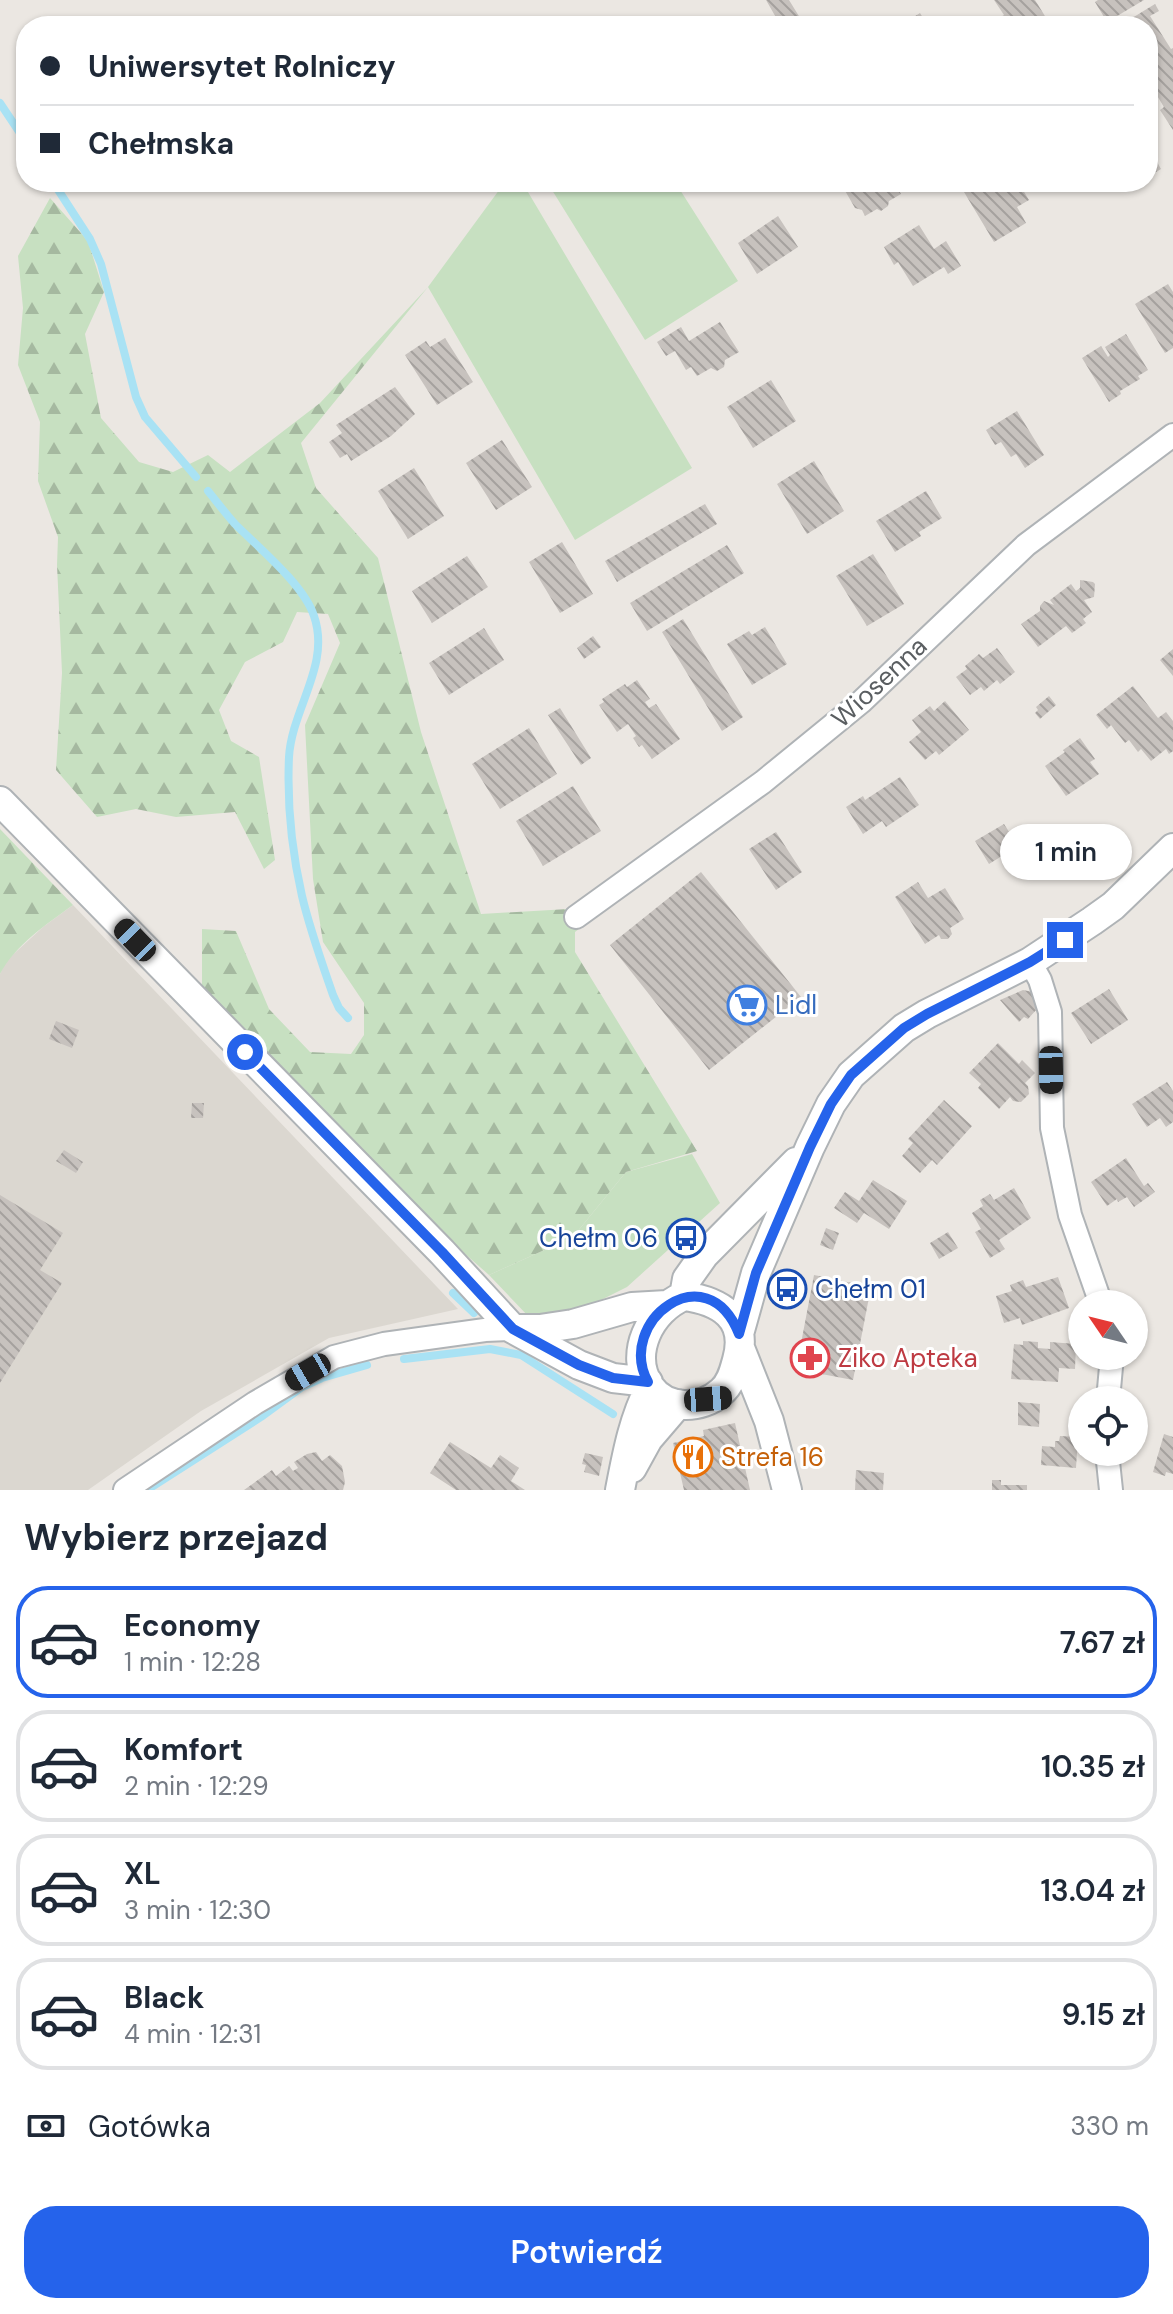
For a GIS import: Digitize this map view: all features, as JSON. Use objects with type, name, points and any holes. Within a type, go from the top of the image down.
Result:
[{"type":"street","name":"Wiosenna","points":[[576,917],[763,782],[861,702],[1026,545],[1173,435]]},
{"type":"street","points":[[0,801],[442,1252],[513,1329],[579,1365],[613,1378],[649,1384]]},
{"type":"street","points":[[810,1147],[704,1255],[675,1301],[655,1316],[643,1342],[641,1357],[643,1373],[657,1395],[690,1406],[720,1394],[728,1384],[756,1273],[810,1147],[842,1087],[868,1058],[904,1028],[1030,962],[1113,906],[1173,848]]},
{"type":"street","points":[[1030,962],[1040,980],[1050,1012],[1052,1128],[1070,1215],[1096,1290]]},
{"type":"street","points":[[125,1490],[255,1403],[334,1357],[384,1344],[485,1330],[540,1329],[573,1324],[632,1307],[702,1299],[715,1303],[734,1322],[769,1421],[787,1490]]},
{"type":"street","points":[[620,1490],[631,1432],[649,1384]]},
{"type":"street","points":[[708,1399],[734,1398],[749,1404],[769,1421]]},
{"type":"street","points":[[620,1490],[648,1439],[678,1404]]},
{"type":"street","points":[[1108,1466],[1111,1490]]},
{"type":"shaded area","points":[[73,905],[458,1309],[329,1338],[201,1411],[88,1490],[0,1490],[0,974],[6,961]]},
{"type":"green space","points":[[498,192],[528,192],[692,468],[575,540],[428,287]]},
{"type":"green space","points":[[553,192],[681,192],[738,281],[645,340]]},
{"type":"green space","points":[[50,198],[88,241],[104,292],[85,334],[101,418],[139,462],[173,472],[208,455],[230,472],[320,403],[428,287],[301,443],[316,488],[378,558],[421,732],[481,914],[568,909],[581,927],[575,932],[575,952],[697,1151],[626,1172],[573,1237],[489,1275],[405,1201],[202,988],[202,929],[236,931],[269,1009],[310,1052],[351,1054],[364,1035],[364,1003],[323,942],[313,879],[305,725],[340,643],[328,614],[297,612],[283,642],[245,662],[219,710],[231,741],[259,757],[275,860],[264,869],[235,812],[176,817],[136,809],[97,817],[56,770],[62,673],[58,537],[38,481],[40,422],[18,365],[23,308],[18,256]]},
{"type":"green space","points":[[0,829],[73,905],[23,944],[0,974]]},
{"type":"green space","points":[[692,1154],[720,1203],[627,1287],[591,1305],[529,1317],[489,1275],[573,1237],[626,1172]]},
{"type":"building","points":[[766,0],[789,0],[799,16],[775,16]]},
{"type":"building","points":[[994,0],[1035,0],[1045,16],[1002,16]]},
{"type":"building","points":[[1144,0],[1117,16],[1103,16],[1095,2]]},
{"type":"building","points":[[1155,4],[1159,11],[1150,16],[1135,16]]},
{"type":"building","points":[[1158,29],[1173,48],[1173,130],[1160,110],[1164,107],[1158,97]]},
{"type":"building","points":[[846,192],[901,194],[889,201],[881,211],[877,209],[865,216],[862,210],[855,208]]},
{"type":"building","points":[[964,192],[1024,192],[1029,200],[1017,207],[1026,223],[994,242]]},
{"type":"building","points":[[778,216],[798,247],[757,274],[738,243]]},
{"type":"building","points":[[919,225],[934,249],[946,241],[961,266],[948,274],[944,267],[913,286],[898,262],[894,265],[884,247]]},
{"type":"building","points":[[1168,284],[1173,292],[1173,348],[1165,353],[1135,304]]},
{"type":"building","points":[[720,322],[739,352],[725,360],[724,367],[717,371],[711,368],[697,376],[691,367],[686,370],[675,351],[666,356],[657,342],[681,327],[689,341]]},
{"type":"building","points":[[1126,334],[1148,370],[1109,402],[1082,358],[1101,346],[1108,357],[1110,355],[1105,347]]},
{"type":"building","points":[[445,338],[473,382],[437,405],[405,355],[426,341],[430,347]]},
{"type":"building","points":[[771,380],[796,421],[753,448],[727,407]]},
{"type":"building","points":[[395,387],[415,414],[391,436],[351,461],[347,454],[340,458],[329,442],[342,433],[336,425]]},
{"type":"building","points":[[1017,411],[1044,455],[1025,468],[1016,454],[1011,457],[1001,442],[995,445],[986,430]]},
{"type":"building","points":[[502,440],[532,487],[496,510],[466,463]]},
{"type":"building","points":[[814,461],[844,511],[807,534],[777,484]]},
{"type":"building","points":[[414,468],[444,516],[408,539],[378,491]]},
{"type":"building","points":[[926,491],[942,518],[895,552],[876,521]]},
{"type":"building","points":[[705,504],[717,524],[617,582],[605,561]]},
{"type":"building","points":[[562,542],[593,594],[560,613],[529,562]]},
{"type":"building","points":[[727,545],[744,573],[647,631],[630,603]]},
{"type":"building","points":[[873,554],[904,604],[867,626],[836,576]]},
{"type":"building","points":[[467,556],[488,587],[432,623],[412,591]]},
{"type":"building","points":[[1080,580],[1095,584],[1094,597],[1084,600],[1092,612],[1083,619],[1086,623],[1072,633],[1066,626],[1038,647],[1021,624],[1040,611],[1044,601],[1054,605],[1050,600],[1071,584],[1076,591],[1080,588]]},
{"type":"building","points":[[683,619],[743,717],[722,731],[662,632]]},
{"type":"building","points":[[765,627],[787,664],[752,685],[727,644],[749,631],[752,635]]},
{"type":"building","points":[[484,628],[504,660],[449,695],[429,663]]},
{"type":"building","points":[[593,636],[601,647],[584,659],[577,648]]},
{"type":"building","points":[[997,648],[1015,672],[1000,684],[997,680],[984,691],[981,687],[970,695],[956,677],[979,654],[983,658]]},
{"type":"building","points":[[1173,649],[1173,676],[1160,660]]},
{"type":"building","points":[[637,680],[650,699],[645,702],[649,708],[656,704],[680,739],[652,759],[642,745],[639,747],[628,724],[617,732],[599,705],[604,702],[602,699]]},
{"type":"building","points":[[1133,686],[1158,718],[1166,712],[1173,721],[1173,751],[1169,754],[1166,749],[1151,761],[1141,749],[1138,752],[1129,740],[1125,743],[1111,725],[1107,729],[1096,715]]},
{"type":"building","points":[[1049,696],[1056,705],[1040,719],[1035,713],[1038,710],[1036,707]]},
{"type":"building","points":[[945,701],[969,730],[939,755],[936,751],[925,760],[909,742],[921,732],[912,720],[930,706],[934,711]]},
{"type":"building","points":[[560,708],[591,758],[581,765],[548,715]]},
{"type":"building","points":[[529,728],[557,774],[500,809],[472,764]]},
{"type":"building","points":[[1080,738],[1095,759],[1090,762],[1099,774],[1066,796],[1045,766]]},
{"type":"building","points":[[900,777],[919,805],[886,827],[882,821],[863,834],[846,807],[863,796],[865,800]]},
{"type":"building","points":[[573,786],[601,831],[543,866],[516,821]]},
{"type":"building","points":[[1004,824],[1018,846],[989,864],[975,841]]},
{"type":"building","points":[[776,832],[802,872],[776,890],[749,849]]},
{"type":"building","points":[[701,872],[801,997],[709,1070],[610,945]]},
{"type":"building","points":[[918,882],[928,898],[945,888],[964,919],[950,928],[952,934],[948,939],[941,939],[939,935],[925,944],[895,897]]},
{"type":"building","points":[[1109,989],[1128,1020],[1091,1044],[1071,1013]]},
{"type":"building","points":[[1023,990],[1033,992],[1037,1009],[1028,1019],[1024,1017],[1019,1022],[1000,1000]]},
{"type":"building","points":[[56,1021],[79,1030],[72,1048],[49,1039]]},
{"type":"building","points":[[998,1043],[1019,1064],[1022,1060],[1035,1073],[1025,1083],[1029,1094],[1021,1102],[1013,1101],[1010,1097],[999,1109],[978,1088],[981,1084],[969,1073]]},
{"type":"building","points":[[1167,1082],[1173,1091],[1173,1122],[1166,1127],[1160,1118],[1147,1127],[1132,1104]]},
{"type":"building","points":[[944,1100],[972,1126],[937,1165],[932,1160],[920,1173],[902,1156],[913,1143],[908,1139]]},
{"type":"building","points":[[192,1103],[204,1103],[203,1118],[191,1118]]},
{"type":"building","points":[[64,1150],[83,1162],[76,1173],[56,1161]]},
{"type":"building","points":[[1126,1158],[1144,1186],[1148,1183],[1155,1192],[1134,1207],[1127,1197],[1107,1206],[1091,1182]]},
{"type":"building","points":[[873,1180],[907,1201],[889,1229],[864,1213],[857,1223],[834,1208],[845,1192],[859,1201]]},
{"type":"building","points":[[1014,1188],[1031,1218],[999,1240],[1005,1249],[990,1258],[975,1232],[981,1229],[972,1213],[983,1206],[980,1200],[990,1194],[994,1200]]},
{"type":"building","points":[[0,1195],[63,1233],[40,1270],[62,1283],[0,1383]]},
{"type":"building","points":[[826,1228],[839,1233],[833,1250],[820,1245]]},
{"type":"building","points":[[948,1232],[958,1248],[939,1259],[930,1243]]},
{"type":"building","points":[[814,1275],[871,1287],[853,1380],[811,1372],[799,1354]]},
{"type":"building","points":[[1058,1277],[1068,1308],[1022,1325],[1020,1318],[1004,1323],[996,1296],[1012,1291],[1010,1285],[1023,1280],[1026,1287]]},
{"type":"building","points":[[1023,1341],[1038,1342],[1038,1348],[1050,1349],[1050,1342],[1068,1343],[1068,1369],[1059,1368],[1058,1382],[1011,1379],[1014,1344],[1023,1345]]},
{"type":"building","points":[[1018,1402],[1040,1404],[1039,1427],[1018,1425]]},
{"type":"building","points":[[735,1423],[750,1490],[684,1490],[673,1443],[704,1436],[703,1430]]},
{"type":"building","points":[[1164,1434],[1173,1437],[1173,1474],[1166,1472],[1165,1476],[1153,1472]]},
{"type":"building","points":[[1060,1436],[1068,1436],[1068,1466],[1076,1468],[1041,1465],[1042,1446],[1055,1447],[1055,1441],[1059,1441]]},
{"type":"building","points":[[450,1442],[491,1468],[500,1455],[519,1468],[511,1481],[525,1490],[456,1490],[430,1473]]},
{"type":"building","points":[[316,1452],[322,1461],[330,1455],[342,1466],[343,1490],[244,1490],[272,1470],[276,1476],[289,1466],[293,1471],[298,1468],[294,1462]]},
{"type":"building","points":[[585,1453],[603,1457],[599,1476],[584,1472],[586,1465],[582,1464]]},
{"type":"building","points":[[856,1470],[884,1473],[883,1490],[855,1490]]},
{"type":"building","points":[[992,1480],[1001,1480],[1001,1485],[1027,1485],[1027,1490],[992,1490]]},
{"type":"waterway","points":[[0,103],[16,127]]},
{"type":"waterway","points":[[59,192],[90,239],[101,264],[136,397],[145,417],[196,477]]},
{"type":"waterway","points":[[208,491],[235,524],[291,579],[314,616],[318,652],[289,757],[291,827],[298,879],[309,921],[333,995],[348,1018]]},
{"type":"waterway","points":[[453,1293],[474,1313]]},
{"type":"waterway","points":[[404,1359],[490,1349],[521,1355],[613,1414]]},
{"type":"waterway","points":[[147,1490],[302,1387],[367,1365]]},
{"type":"place","name":"Lidl","points":[[747,1005]]},
{"type":"place","name":"Chełm 06","points":[[686,1238]]},
{"type":"place","name":"Chełm 01","points":[[787,1289]]},
{"type":"place","name":"Ziko Apteka","points":[[810,1358]]},
{"type":"place","name":"Strefa 16","points":[[693,1457]]},
{"type":"route","points":[[245,1052],[442,1252],[513,1329],[579,1365],[613,1378],[648,1382],[643,1373],[643,1342],[655,1316],[676,1300],[684,1296],[715,1303],[726,1311],[739,1334],[756,1273],[810,1147],[831,1104],[851,1075],[904,1028],[1030,962],[1065,940]]}]
